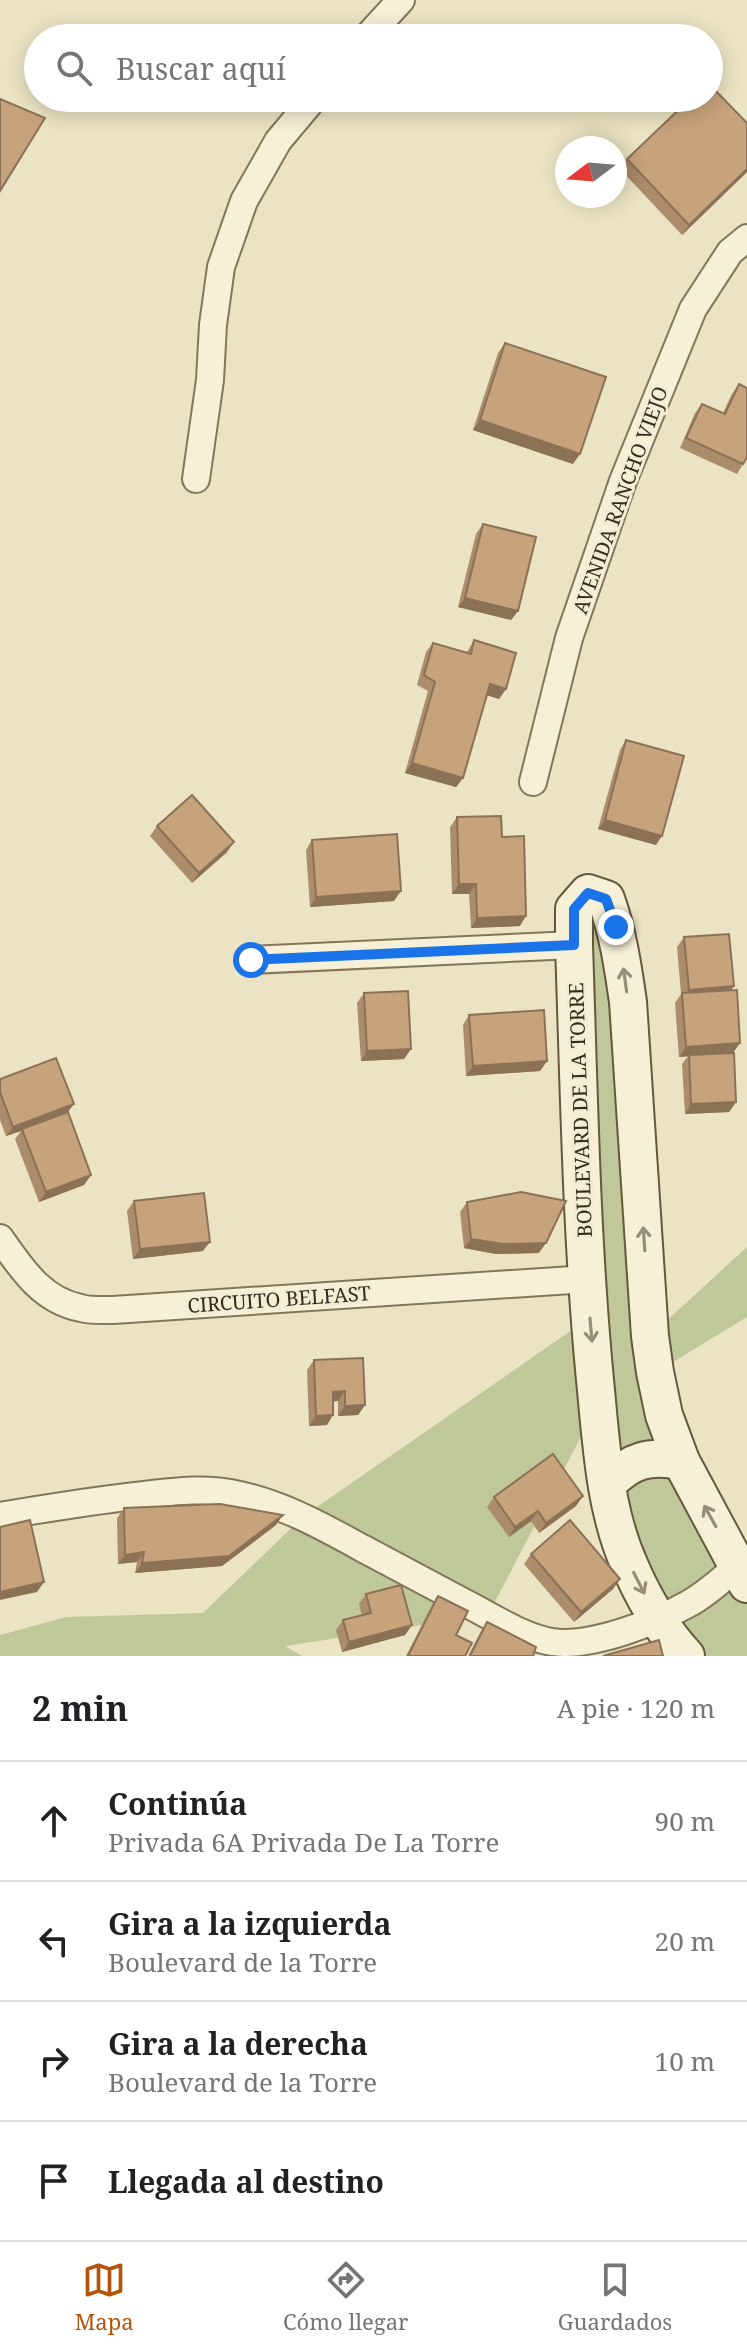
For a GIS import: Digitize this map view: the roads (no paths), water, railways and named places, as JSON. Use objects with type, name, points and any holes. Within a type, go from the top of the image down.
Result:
[{"type":"street","points":[[379,24],[401,0]]},
{"type":"street","points":[[196,479],[221,267],[244,201],[278,141],[302,112]]},
{"type":"street","name":"AVENIDA RANCHO VIEJO","points":[[533,782],[569,638],[623,481],[693,309],[730,252],[747,238]]},
{"type":"street","name":"BOULEVARD DE LA TORRE","points":[[686,1656],[657,1618],[628,1563],[615,1521],[608,1483],[587,1279],[574,945],[574,909],[588,893],[606,899],[616,927],[628,1002],[652,1348],[664,1415],[681,1461],[744,1579]]},
{"type":"street","points":[[251,960],[574,945]]},
{"type":"street","name":"CIRCUITO BELFAST","points":[[0,1238],[30,1281],[53,1298],[80,1308],[113,1310],[587,1279]]},
{"type":"street","points":[[608,1483],[622,1469],[641,1460],[661,1457],[681,1461]]},
{"type":"street","points":[[0,1516],[110,1498],[171,1492],[204,1489],[237,1494],[304,1516],[488,1615],[551,1642],[582,1643],[615,1634],[657,1618],[715,1586],[744,1579]]}]
